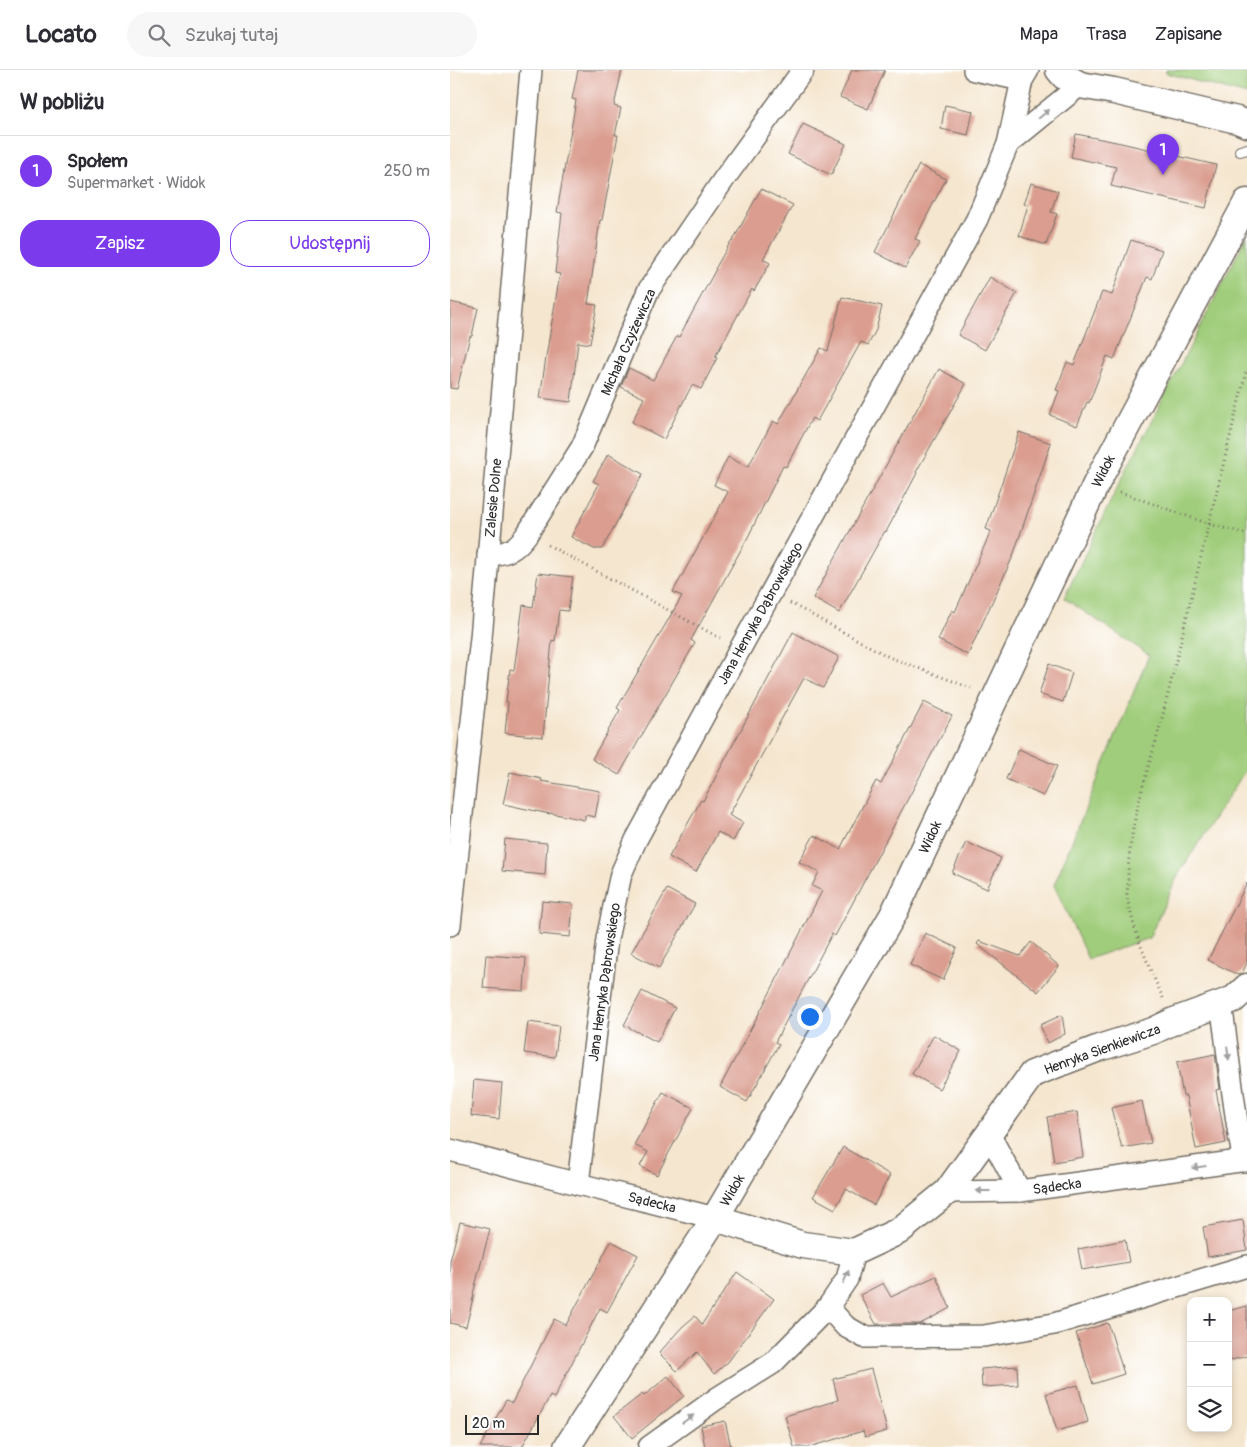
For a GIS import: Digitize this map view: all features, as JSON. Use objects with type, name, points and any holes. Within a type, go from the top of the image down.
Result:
[{"type":"street","name":"Zalesie Dolne","points":[[450,925],[480,648],[531,70]]},
{"type":"street","name":"Michała Czyżewicza","points":[[488,555],[502,554],[518,546],[528,534],[582,447],[648,291],[724,179],[803,70]]},
{"type":"street","points":[[974,70],[1025,75]]},
{"type":"street","points":[[1059,70],[1064,76],[1080,85],[1114,91],[1247,124]]},
{"type":"street","name":"Jana Henryka Dąbrowskiego","points":[[578,1184],[607,940],[621,874],[636,840],[740,648],[978,219],[1008,144],[1025,75]]},
{"type":"street","points":[[1008,144],[1080,85]]},
{"type":"street","name":"Widok","points":[[567,1447],[715,1218],[893,915],[1097,482],[1247,202]]},
{"type":"street","name":"Henryka Sienkiewicza","points":[[947,1192],[1032,1074],[1099,1048],[1153,1031],[1234,999],[1247,987]]},
{"type":"street","points":[[1221,1004],[1239,1135],[1246,1161]]},
{"type":"street","points":[[989,1134],[1020,1191]]},
{"type":"street","name":"Sądecka","points":[[450,1150],[715,1218],[803,1245],[854,1252]]},
{"type":"street","name":"Sądecka","points":[[947,1192],[1020,1191],[1246,1161]]},
{"type":"street","points":[[649,1447],[716,1399],[773,1363],[828,1307],[847,1279],[854,1252],[899,1231],[947,1192]]},
{"type":"street","points":[[828,1307],[845,1326],[864,1337],[984,1336],[1054,1324],[1247,1266]]},
{"type":"path","points":[[1174,1022],[1145,958],[1134,925],[1127,895],[1127,866],[1139,805],[1155,747],[1200,555],[1247,369]]},
{"type":"path","points":[[1116,490],[1209,524],[1247,534]]},
{"type":"path","points":[[528,534],[740,648]]},
{"type":"path","points":[[771,593],[889,657],[995,697]]},
{"type":"green space","points":[[1166,70],[1247,70],[1247,95],[1166,73]]},
{"type":"green space","points":[[1247,236],[1247,768],[1178,875],[1149,938],[1088,959],[1054,885],[1149,655],[1064,598],[1116,490]]},
{"type":"building","points":[[578,70],[622,70],[614,106],[621,108],[615,135],[618,135],[602,220],[600,220],[588,304],[597,305],[590,344],[578,342],[571,402],[540,398],[560,274],[555,273],[562,213],[557,212],[576,100],[572,99]]},
{"type":"building","points":[[852,70],[885,70],[868,109],[840,97]]},
{"type":"building","points":[[945,105],[973,111],[968,135],[941,129]]},
{"type":"building","points":[[803,124],[846,144],[831,175],[788,154]]},
{"type":"building","points":[[1076,134],[1216,165],[1206,208],[1111,186],[1116,167],[1071,157]]},
{"type":"building","points":[[919,165],[946,179],[915,239],[920,241],[905,268],[875,252]]},
{"type":"building","points":[[1031,183],[1058,191],[1051,212],[1057,214],[1046,245],[1019,236],[1028,205],[1024,204]]},
{"type":"building","points":[[761,189],[793,205],[763,259],[770,263],[754,291],[752,289],[715,357],[717,358],[701,389],[692,385],[664,439],[632,422],[644,398],[621,387],[629,368],[653,380]]},
{"type":"building","points":[[1131,240],[1162,250],[1152,279],[1147,277],[1114,359],[1107,356],[1089,403],[1087,402],[1077,426],[1050,415],[1059,391],[1056,390],[1067,362],[1074,365],[1102,292],[1112,295]]},
{"type":"building","points":[[990,277],[1017,293],[985,350],[958,335]]},
{"type":"building","points":[[842,297],[882,306],[876,330],[868,345],[861,342],[817,421],[812,418],[786,467],[783,466],[748,537],[691,640],[695,643],[619,775],[592,759],[620,710],[617,708],[682,596],[673,592],[728,492],[714,485],[728,457],[748,467],[773,421],[778,424],[821,348],[828,351]]},
{"type":"building","points":[[450,302],[478,308],[457,389],[450,388]]},
{"type":"building","points":[[939,369],[966,384],[916,472],[886,532],[839,613],[813,598]]},
{"type":"building","points":[[1019,432],[1051,443],[1013,556],[968,655],[938,640],[952,610],[955,612],[991,531],[986,529]]},
{"type":"building","points":[[608,454],[643,474],[602,549],[594,549],[571,537],[599,484],[593,481]]},
{"type":"building","points":[[538,573],[573,577],[568,611],[559,610],[555,641],[552,640],[543,737],[505,733],[510,669],[514,670],[523,605],[533,607]]},
{"type":"building","points":[[793,632],[839,657],[823,688],[804,678],[729,815],[743,823],[733,841],[718,832],[696,872],[669,857],[701,800],[703,801]]},
{"type":"building","points":[[1049,664],[1072,673],[1063,702],[1039,694]]},
{"type":"building","points":[[924,702],[952,716],[835,936],[832,934],[775,1042],[779,1044],[747,1102],[720,1087],[822,891],[812,886],[819,872],[799,862],[814,835],[840,849],[876,781],[881,784]]},
{"type":"building","points":[[1019,749],[1057,766],[1043,796],[1006,779]]},
{"type":"building","points":[[510,772],[542,779],[541,781],[600,791],[595,817],[585,815],[585,820],[503,804]]},
{"type":"building","points":[[505,839],[547,843],[545,875],[502,871]]},
{"type":"building","points":[[966,842],[1001,858],[987,889],[952,873]]},
{"type":"building","points":[[1247,883],[1247,963],[1242,973],[1238,975],[1208,960]]},
{"type":"building","points":[[667,889],[695,904],[659,968],[631,953]]},
{"type":"building","points":[[542,901],[573,904],[570,937],[539,934]]},
{"type":"building","points":[[925,933],[957,948],[943,980],[910,965]]},
{"type":"building","points":[[979,941],[1020,956],[1031,942],[1059,966],[1038,992],[977,944]]},
{"type":"building","points":[[486,955],[526,958],[524,991],[483,988]]},
{"type":"building","points":[[642,991],[675,1008],[657,1042],[624,1025]]},
{"type":"building","points":[[1062,1015],[1065,1034],[1048,1043],[1040,1025]]},
{"type":"building","points":[[528,1022],[559,1026],[555,1057],[524,1053]]},
{"type":"building","points":[[934,1035],[961,1051],[939,1089],[912,1074]]},
{"type":"building","points":[[1215,1054],[1220,1089],[1216,1090],[1226,1143],[1196,1149],[1186,1096],[1183,1096],[1177,1062]]},
{"type":"building","points":[[474,1080],[502,1083],[499,1119],[471,1116]]},
{"type":"building","points":[[663,1092],[693,1108],[657,1175],[640,1166],[648,1152],[634,1145]]},
{"type":"building","points":[[1142,1101],[1151,1143],[1122,1148],[1111,1108]]},
{"type":"building","points":[[1077,1112],[1083,1157],[1054,1162],[1047,1117]]},
{"type":"building","points":[[843,1147],[890,1175],[874,1205],[846,1189],[835,1209],[813,1197]]},
{"type":"building","points":[[1243,1220],[1247,1250],[1208,1257],[1203,1227]]},
{"type":"building","points":[[460,1222],[490,1229],[466,1327],[450,1323],[450,1261]]},
{"type":"building","points":[[1125,1240],[1129,1262],[1082,1270],[1078,1249]]},
{"type":"building","points":[[611,1241],[638,1255],[607,1312],[600,1308],[554,1398],[550,1396],[522,1447],[480,1447],[506,1400],[512,1403],[554,1319],[566,1325]]},
{"type":"building","points":[[737,1272],[774,1299],[728,1362],[714,1374],[697,1352],[677,1371],[659,1353],[682,1327],[695,1316],[702,1324]]},
{"type":"building","points":[[936,1276],[950,1308],[920,1324],[876,1324],[860,1295],[883,1283],[891,1297]]},
{"type":"building","points":[[1247,1306],[1247,1356],[1232,1360],[1232,1342],[1232,1310]]},
{"type":"building","points":[[1108,1323],[1124,1374],[1093,1384],[1076,1333]]},
{"type":"building","points":[[1017,1366],[1018,1385],[982,1387],[981,1369]]},
{"type":"building","points":[[871,1369],[887,1431],[865,1437],[863,1431],[809,1447],[794,1447],[785,1416],[838,1400],[833,1379]]},
{"type":"building","points":[[668,1376],[684,1396],[632,1438],[614,1416],[642,1394],[644,1396]]},
{"type":"building","points":[[1078,1385],[1088,1422],[1057,1431],[1046,1394]]},
{"type":"building","points":[[725,1421],[731,1447],[705,1447],[701,1426]]},
{"type":"place","name":"Społem","points":[[1163,175]]}]
